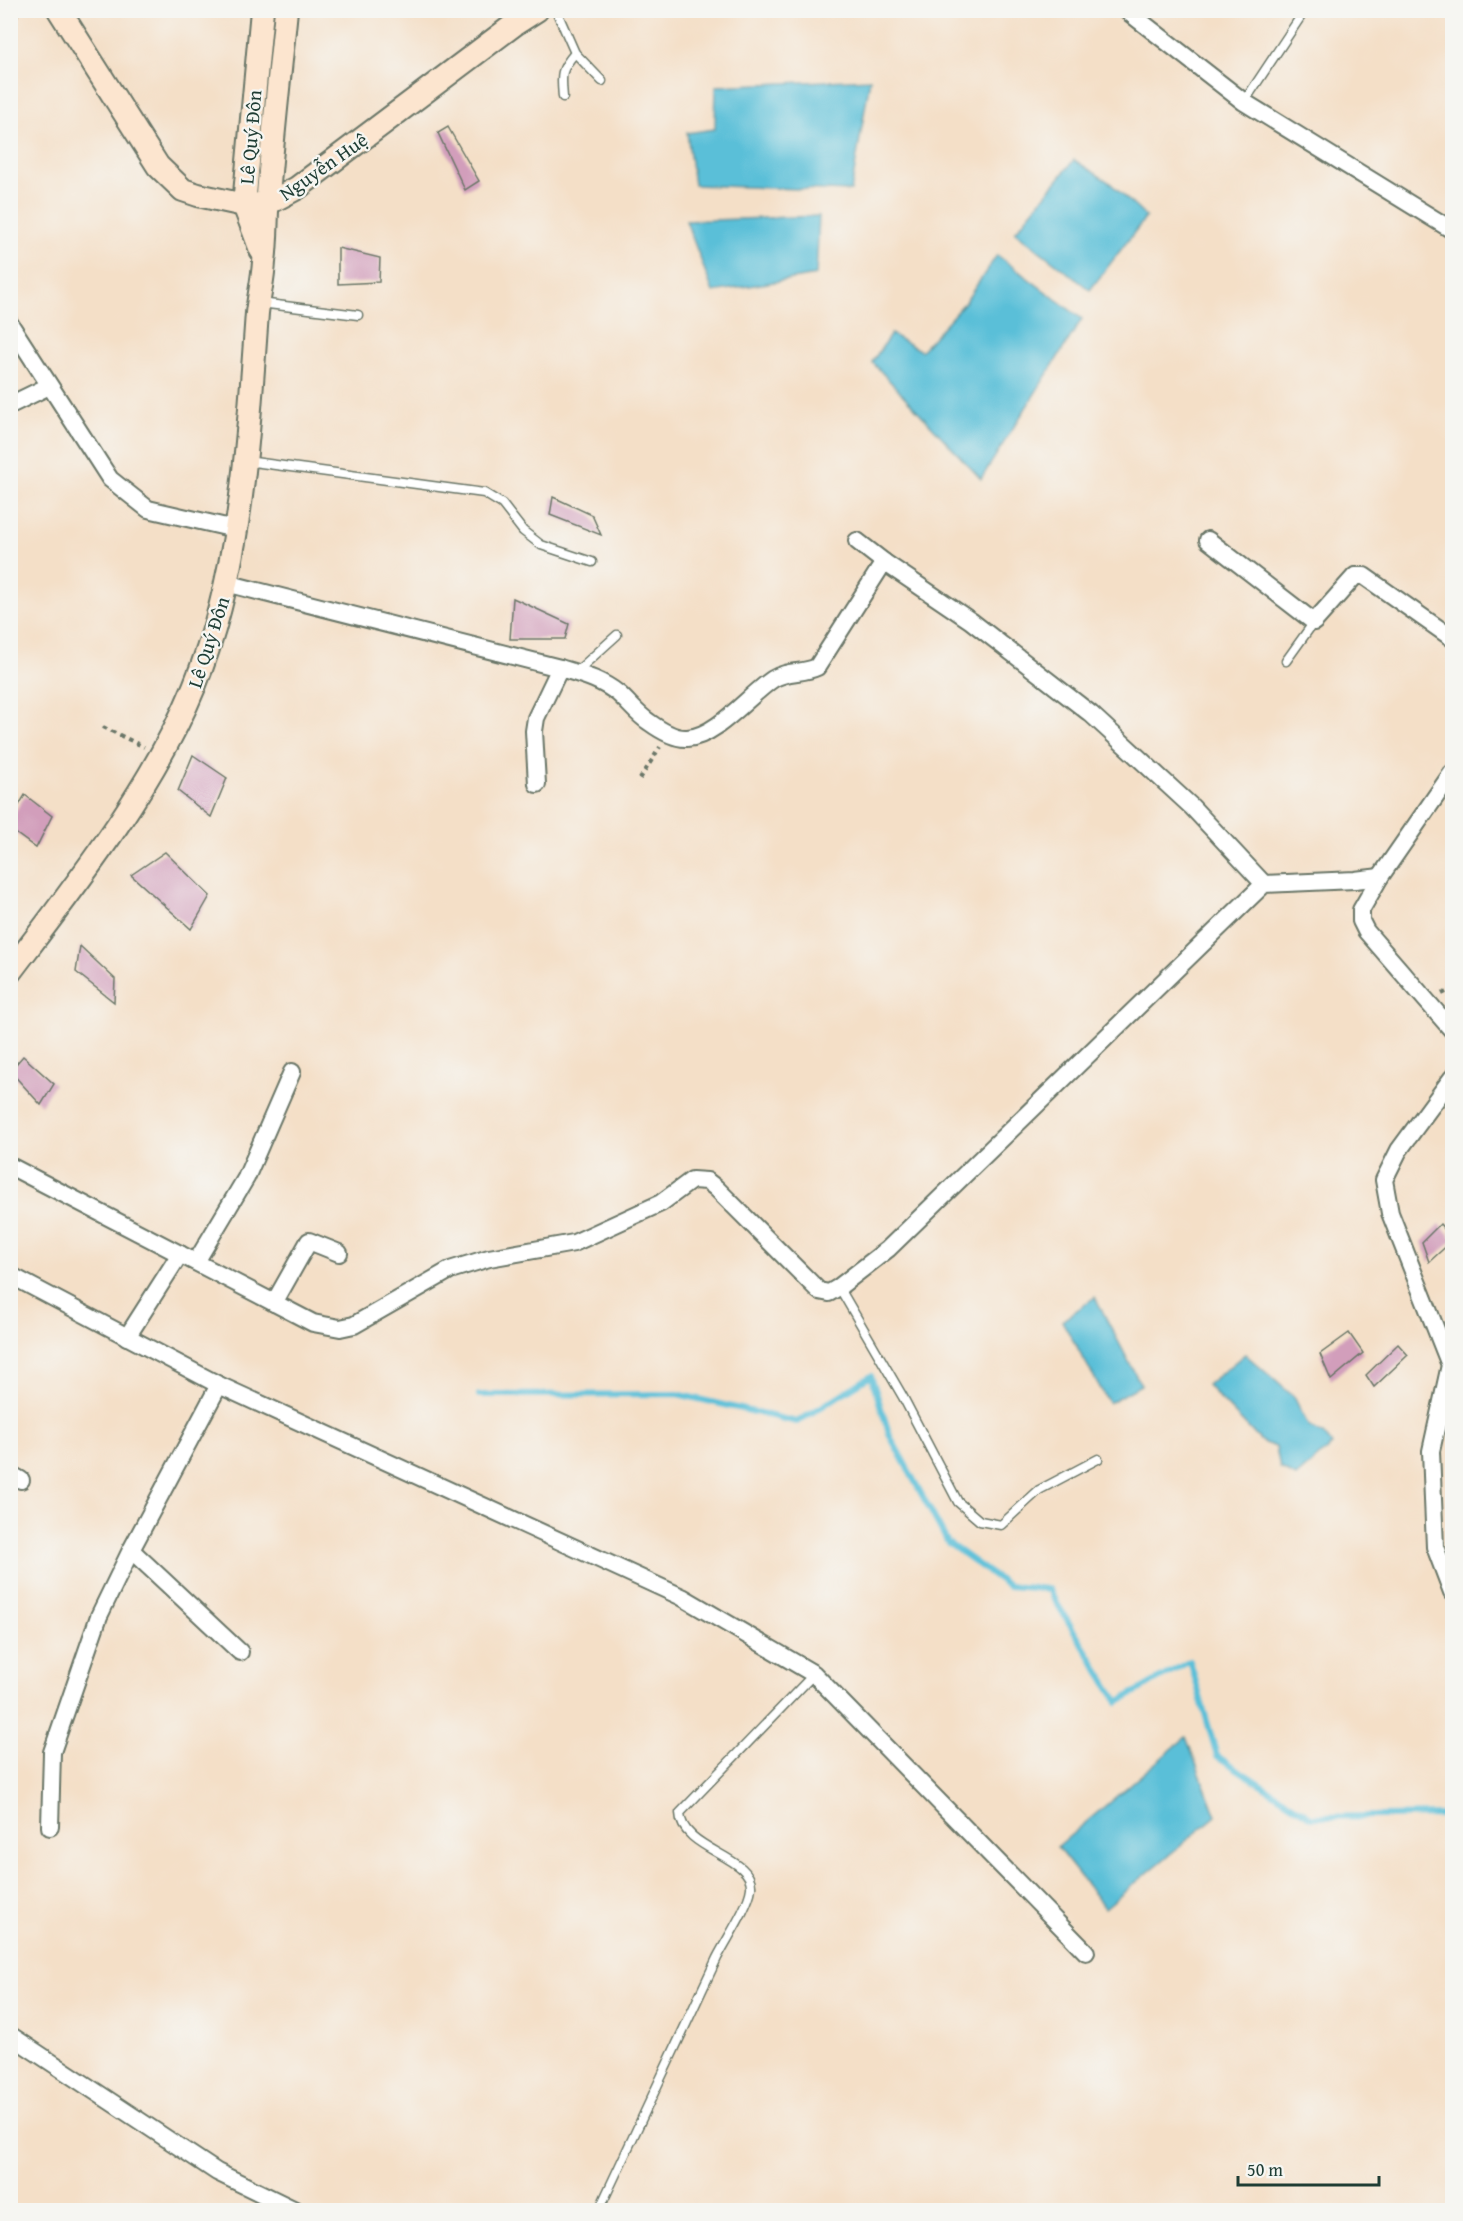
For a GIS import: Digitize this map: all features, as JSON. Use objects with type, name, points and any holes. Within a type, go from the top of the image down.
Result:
[{"type":"main road","name":"Nguyễn Huệ","points":[[59,10],[158,166],[183,190],[244,205],[267,204],[297,188],[515,24],[537,10]]},
{"type":"main road","name":"Lê Quý Đôn","points":[[262,10],[244,205],[265,260]]},
{"type":"main road","name":"Lê Quý Đôn","points":[[10,972],[67,897],[153,770],[194,688],[211,642],[226,583],[246,461],[258,303],[265,260],[267,204],[286,10]]},
{"type":"street","points":[[1126,10],[1244,102],[1452,230]]},
{"type":"street","points":[[10,324],[110,479],[148,509],[235,529]]},
{"type":"street","points":[[10,405],[50,386]]},
{"type":"street","points":[[1208,540],[1314,622],[1347,582],[1355,576],[1364,576],[1452,638]]},
{"type":"street","points":[[857,541],[971,621],[1091,714],[1192,807],[1264,884]]},
{"type":"street","points":[[226,583],[596,678],[620,695],[647,721],[668,734],[685,739],[700,736],[775,677],[790,672],[806,672],[817,667],[884,562]]},
{"type":"street","points":[[537,784],[534,731],[536,718],[568,670]]},
{"type":"street","points":[[1452,773],[1380,876],[1361,910],[1361,921],[1366,932],[1452,1030]]},
{"type":"street","points":[[10,1166],[313,1323],[340,1328],[354,1325],[450,1270],[507,1254],[574,1243],[661,1203],[692,1180],[707,1182],[716,1188],[819,1291],[829,1293],[888,1249],[1264,884],[1380,876]]},
{"type":"street","points":[[196,1262],[246,1178],[292,1072]]},
{"type":"street","points":[[1452,1078],[1399,1150],[1384,1180],[1390,1213],[1451,1365],[1431,1451],[1435,1547],[1452,1592]]},
{"type":"street","points":[[274,1303],[309,1241],[339,1253]]},
{"type":"street","points":[[127,1336],[180,1254]]},
{"type":"street","points":[[10,1275],[219,1385],[682,1597],[814,1674],[1086,1952]]},
{"type":"street","points":[[51,1827],[52,1752],[99,1616],[131,1550],[219,1385]]},
{"type":"street","points":[[131,1550],[240,1652]]},
{"type":"street","points":[[10,2035],[217,2172],[295,2211]]},
{"type":"lane","points":[[556,10],[574,53],[602,81]]},
{"type":"lane","points":[[1244,102],[1305,10]]},
{"type":"lane","points":[[563,97],[561,74],[564,65],[574,53]]},
{"type":"lane","points":[[258,303],[358,315]]},
{"type":"lane","points":[[246,461],[484,493],[502,504],[523,531],[541,545],[592,562]]},
{"type":"lane","points":[[1286,661],[1314,622]]},
{"type":"lane","points":[[568,670],[617,635]]},
{"type":"lane","points":[[839,1287],[903,1397],[958,1502],[980,1521],[1001,1525],[1039,1490],[1098,1459]]},
{"type":"lane","points":[[599,2211],[720,1953],[747,1901],[751,1887],[748,1876],[736,1864],[688,1832],[680,1822],[680,1813],[814,1674]]},
{"type":"path","points":[[103,727],[160,755]]},
{"type":"path","points":[[640,779],[668,734]]},
{"type":"water","points":[[870,79],[851,191],[694,185],[687,133],[715,129],[716,86]]},
{"type":"water","points":[[1074,160],[1109,182],[1146,217],[1090,290],[1015,232]]},
{"type":"water","points":[[819,216],[816,275],[713,292],[686,221]]},
{"type":"water","points":[[997,255],[1082,319],[981,479],[872,362],[891,334],[921,351],[966,301]]},
{"type":"water","points":[[1095,1297],[1141,1385],[1109,1403],[1062,1321]]},
{"type":"water","points":[[1245,1354],[1294,1397],[1308,1425],[1323,1434],[1332,1445],[1296,1477],[1280,1468],[1276,1447],[1262,1442],[1207,1385]]},
{"type":"water","points":[[1186,1737],[1216,1816],[1105,1908],[1057,1847]]},
{"type":"building","points":[[448,127],[479,181],[465,190],[438,133]]},
{"type":"building","points":[[338,248],[380,258],[379,282],[338,284]]},
{"type":"building","points":[[553,497],[592,515],[601,535],[550,515]]},
{"type":"building","points":[[513,598],[569,624],[565,639],[510,639]]},
{"type":"building","points":[[193,755],[227,778],[211,817],[178,791]]},
{"type":"building","points":[[25,795],[52,816],[36,848],[10,829],[10,820]]},
{"type":"building","points":[[165,852],[210,896],[191,929],[131,875]]},
{"type":"building","points":[[80,946],[115,979],[114,1002],[76,972]]},
{"type":"building","points":[[23,1056],[54,1084],[41,1105],[10,1071]]},
{"type":"building","points":[[1440,1224],[1452,1241],[1429,1262],[1422,1242]]},
{"type":"building","points":[[1349,1333],[1363,1353],[1331,1380],[1320,1354]]},
{"type":"building","points":[[1398,1344],[1408,1355],[1374,1387],[1366,1375]]},
{"type":"waterway","points":[[479,1395],[677,1394],[797,1422],[871,1376],[890,1436],[948,1543],[1008,1586],[1048,1589],[1118,1702],[1190,1661],[1217,1756],[1311,1817],[1452,1815]]}]
